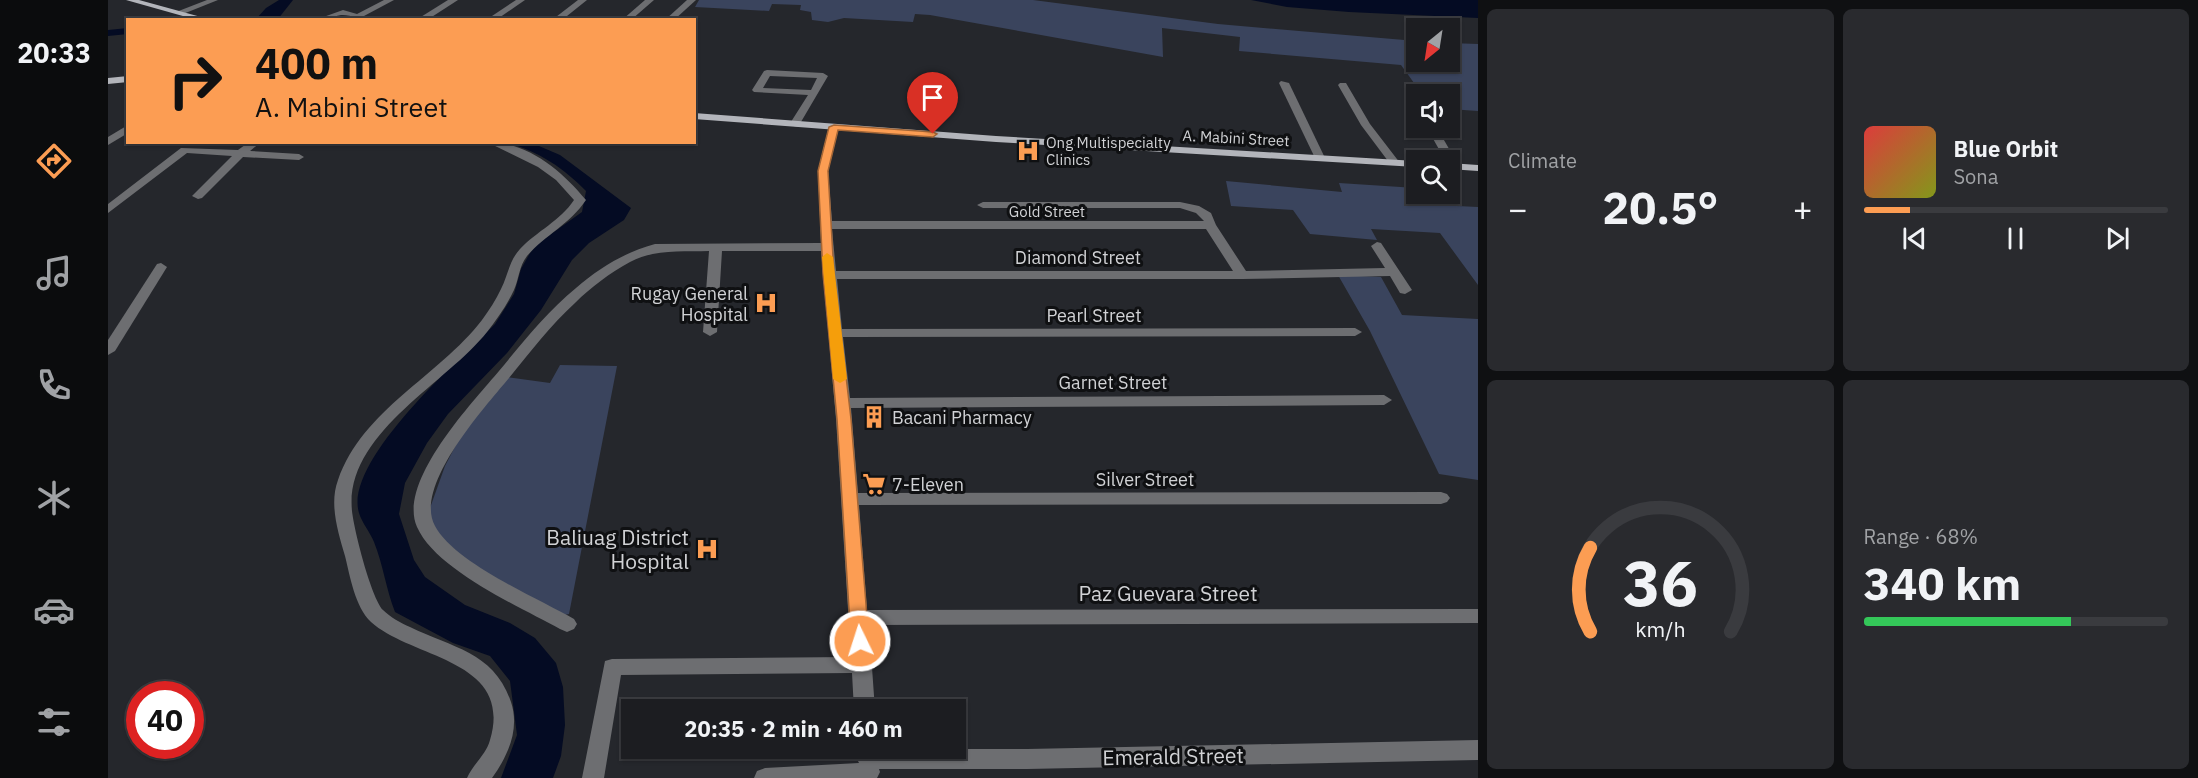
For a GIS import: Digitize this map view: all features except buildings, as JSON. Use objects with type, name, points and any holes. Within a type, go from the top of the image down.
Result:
[{"type":"main road","points":[[130,0],[201,18]]},
{"type":"main road","points":[[108,81],[126,79]]},
{"type":"main road","name":"A. Mabini Street","points":[[696,116],[794,125],[1406,164]]},
{"type":"main road","points":[[1460,167],[1478,168]]},
{"type":"street","points":[[180,12],[214,0]]},
{"type":"street","points":[[325,18],[343,12],[363,18],[390,0]]},
{"type":"street","points":[[426,18],[454,0]]},
{"type":"street","points":[[493,18],[520,0]]},
{"type":"street","points":[[559,18],[583,0]]},
{"type":"street","points":[[628,18],[650,0]]},
{"type":"street","points":[[671,18],[692,0]]},
{"type":"street","points":[[794,125],[814,93],[823,76],[767,73],[757,90],[814,93]]},
{"type":"street","points":[[1284,83],[1320,158]]},
{"type":"street","points":[[1343,85],[1366,125],[1395,163]]},
{"type":"street","points":[[834,127],[823,171],[825,225],[850,499],[864,699]]},
{"type":"street","points":[[108,134],[124,131]]},
{"type":"street","points":[[108,142],[124,131]]},
{"type":"street","points":[[198,196],[242,152],[253,144]]},
{"type":"street","points":[[478,778],[492,761],[506,729],[500,694],[485,672],[452,652],[396,628],[376,615],[365,593],[343,507],[345,482],[357,457],[377,429],[455,359],[479,334],[508,288],[514,266],[522,253],[574,212],[580,200],[546,166],[520,152],[498,144]]},
{"type":"street","points":[[108,210],[185,150],[299,157]]},
{"type":"street","points":[[983,205],[1180,205],[1198,209],[1209,219],[1210,225],[1242,275]]},
{"type":"street","name":"Gold Street","points":[[825,225],[1210,225]]},
{"type":"street","points":[[1377,246],[1405,290]]},
{"type":"street","points":[[710,332],[716,247]]},
{"type":"street","points":[[567,624],[471,570],[439,544],[426,527],[421,513],[427,486],[452,438],[550,320],[580,291],[612,267],[643,251],[655,248],[827,247]]},
{"type":"street","points":[[109,352],[161,267]]},
{"type":"street","name":"Diamond Street","points":[[829,274],[1242,275],[1394,272]]},
{"type":"street","name":"Pearl Street","points":[[834,333],[1355,332]]},
{"type":"street","name":"Garnet Street","points":[[842,403],[1384,400]]},
{"type":"street","name":"Silver Street","points":[[850,499],[1441,498]]},
{"type":"street","name":"Paz Guevara Street","points":[[858,618],[1478,616]]},
{"type":"street","points":[[593,778],[612,668],[862,665]]},
{"type":"street","name":"Emerald Street","points":[[765,778],[869,765],[1027,759],[1478,750]]},
{"type":"shaded area","points":[[279,0],[293,0],[279,18],[257,18],[266,8]]},
{"type":"shaded area","points":[[699,0],[1033,0],[1218,24],[1406,40],[1406,72],[1401,65],[1239,51],[1240,37],[1162,28],[1163,57],[930,15],[915,14],[913,22],[844,18],[828,22],[812,20],[811,12],[800,10],[801,5],[772,4],[769,11],[695,7]]},
{"type":"shaded area","points":[[1251,0],[1478,0],[1478,18],[1349,12],[1287,7]]},
{"type":"shaded area","points":[[1460,43],[1478,44],[1478,111],[1460,110],[1460,84],[1415,84],[1406,72],[1460,72]]},
{"type":"shaded area","points":[[511,144],[534,144],[560,155],[631,208],[624,220],[589,243],[572,260],[541,310],[507,353],[448,414],[427,443],[405,483],[399,514],[414,560],[425,577],[465,605],[510,623],[535,638],[556,663],[563,687],[565,725],[561,756],[553,778],[501,778],[517,735],[510,681],[490,656],[453,643],[395,612],[377,550],[359,513],[359,491],[369,466],[386,439],[433,385],[495,324],[514,294],[521,269],[537,244],[582,212],[586,191],[560,168],[540,155]]},
{"type":"shaded area","points":[[1226,181],[1342,192],[1339,183],[1406,187],[1406,204],[1478,207],[1478,285],[1440,233],[1371,229],[1377,240],[1310,234],[1293,210],[1231,206]]},
{"type":"shaded area","points":[[1338,275],[1381,277],[1402,315],[1478,319],[1478,480],[1439,474],[1370,331]]},
{"type":"shaded area","points":[[560,365],[617,366],[569,614],[550,618],[496,588],[425,522],[445,466],[473,412],[507,377],[550,383]]},
{"type":"waterway","points":[[108,33],[126,31]]},
{"type":"slow traffic","points":[[827,257],[840,379]]},
{"type":"place","name":"Ong Multispecialty Clinics","points":[[1028,151]]},
{"type":"place","name":"Rugay General Hospital","points":[[766,303]]},
{"type":"place","name":"Bacani Pharmacy","points":[[874,417]]},
{"type":"place","name":"7-Eleven","points":[[874,484]]},
{"type":"place","name":"Baliuag District Hospital","points":[[707,549]]},
{"type":"route","points":[[860,641],[844,419],[829,274],[823,171],[834,127],[933,134]]}]
